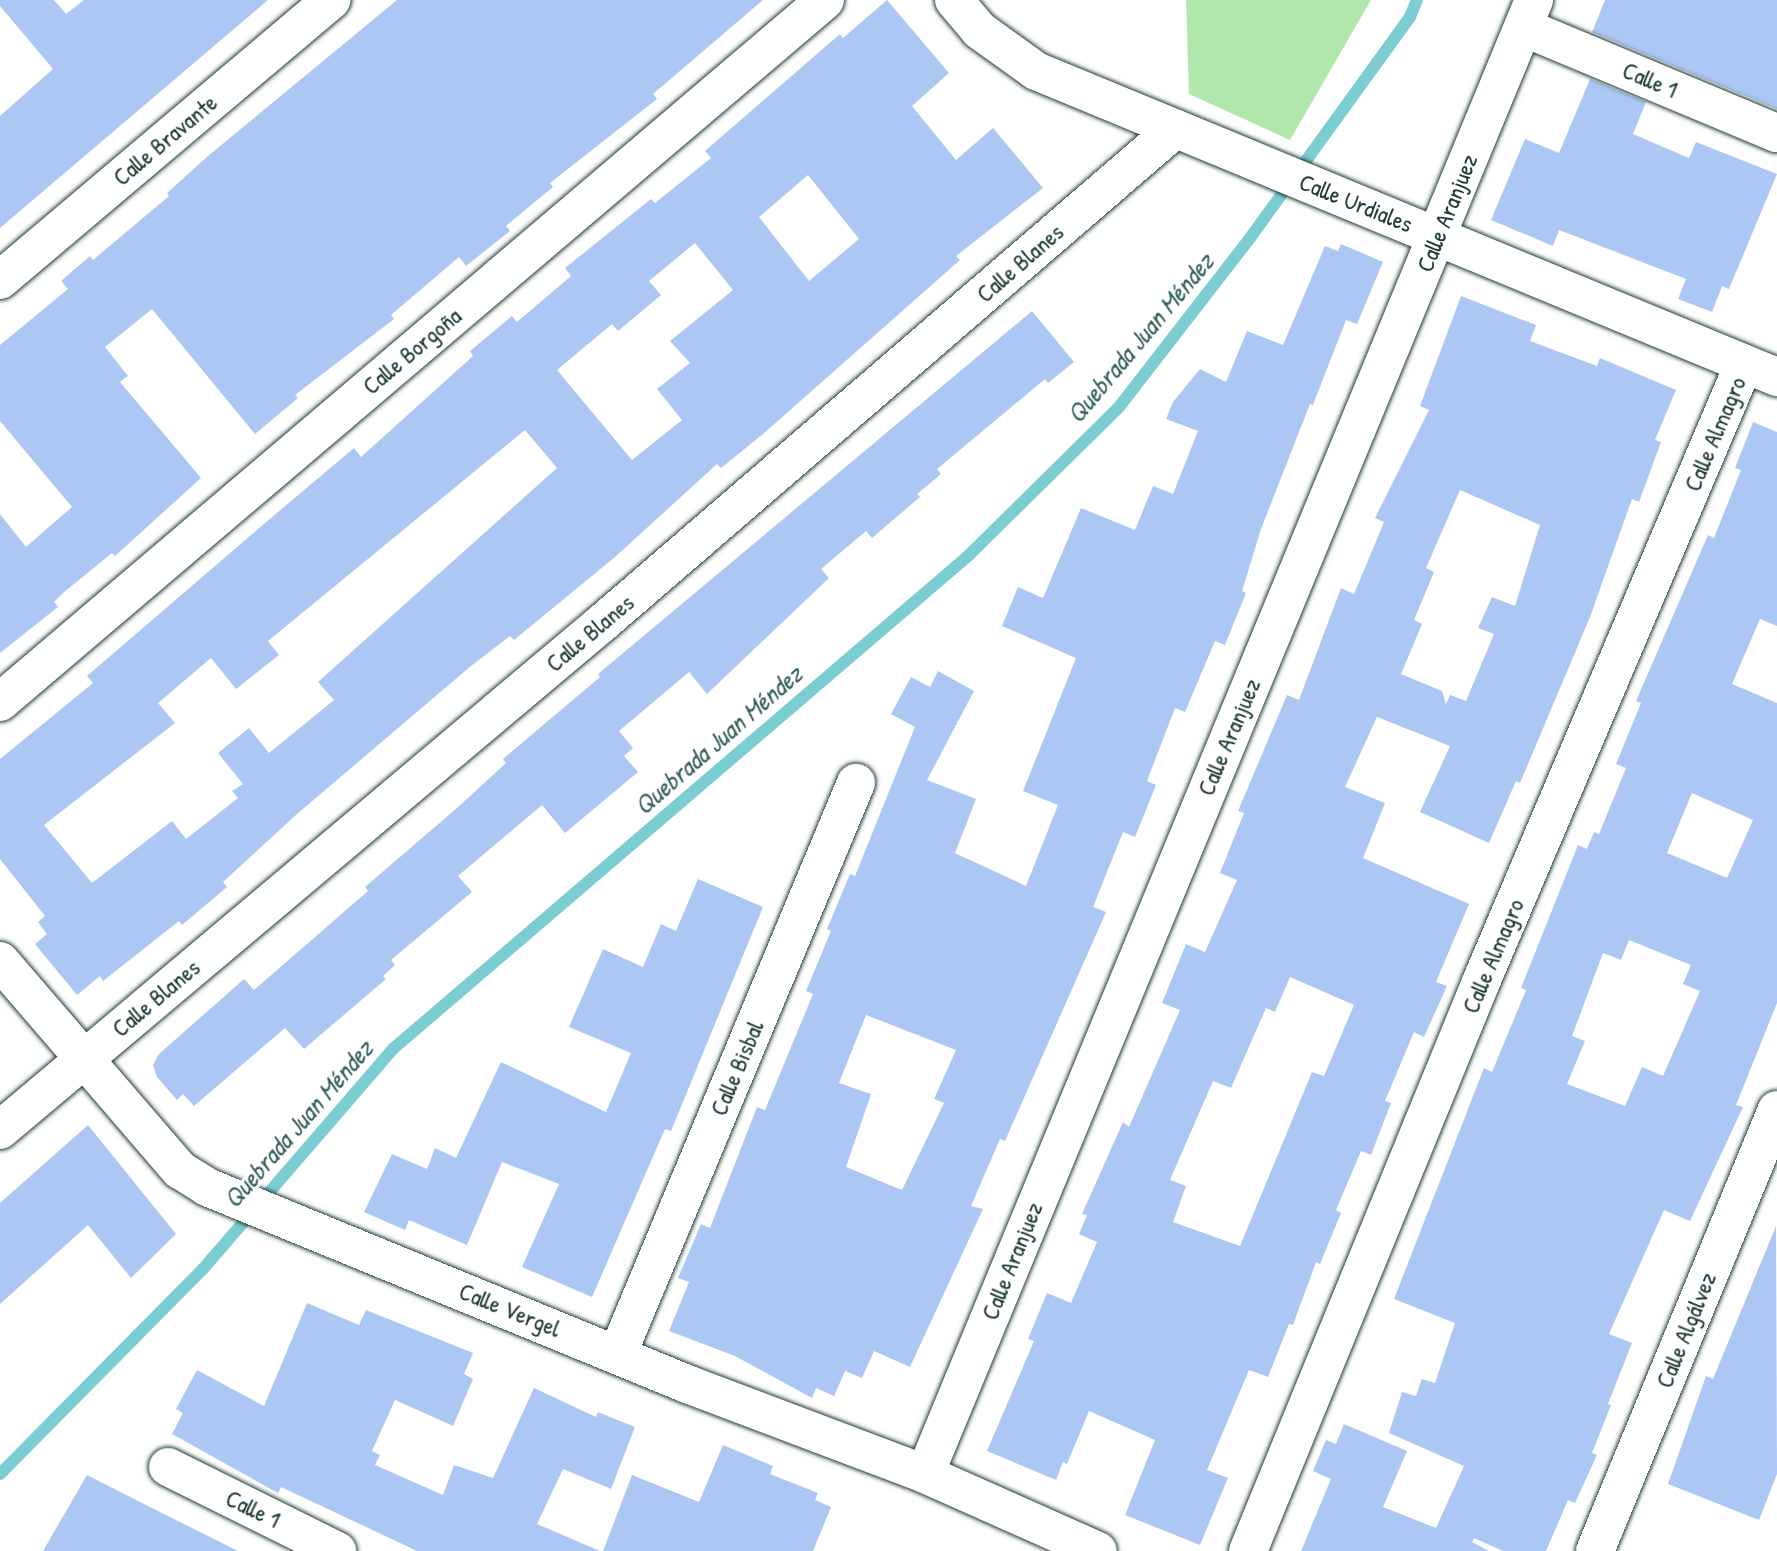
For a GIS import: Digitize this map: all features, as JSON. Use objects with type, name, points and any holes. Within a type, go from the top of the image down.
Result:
[{"type":"street","name":"Calle Bravante","points":[[0,281],[331,0]]},
{"type":"street","name":"Calle Borgoña","points":[[0,702],[825,0]]},
{"type":"street","name":"Calle Urdiales","points":[[954,0],[979,30],[1036,71],[1211,146],[1360,204],[1761,371]]},
{"type":"street","name":"Calle 1","points":[[1528,13],[1777,133]]},
{"type":"street","name":"Calle Aranjuez","points":[[925,1474],[1528,13]]},
{"type":"street","name":"Calle Blanes","points":[[0,1130],[601,624],[1175,129]]},
{"type":"street","name":"Calle Almagro","points":[[1248,1551],[1481,982],[1761,371]]},
{"type":"street","name":"Calle Bisbal","points":[[618,1353],[856,783]]},
{"type":"street","name":"Calle Vergel","points":[[0,961],[81,1061],[180,1170],[207,1187],[925,1474],[1098,1551]]},
{"type":"street","name":"Calle Algálvez","points":[[1595,1551],[1777,1110]]},
{"type":"street","name":"Calle 1","points":[[168,1467],[337,1551]]},
{"type":"green space","points":[[1186,0],[1371,0],[1290,140],[1189,94]]},
{"type":"building","points":[[0,0],[54,0],[66,14],[84,0],[268,0],[0,228],[0,116],[53,69],[0,6]]},
{"type":"building","points":[[397,0],[763,0],[653,94],[657,99],[550,183],[553,187],[506,226],[510,231],[466,266],[459,257],[391,315],[394,319],[295,395],[298,398],[255,434],[152,309],[105,347],[128,376],[120,382],[201,478],[115,556],[112,553],[63,593],[54,602],[58,607],[0,653],[0,514],[26,547],[72,507],[0,421],[0,345],[68,289],[61,281],[90,256],[93,260],[169,196],[167,193],[208,156]]},
{"type":"building","points":[[887,0],[949,73],[912,106],[956,160],[993,128],[1043,188],[956,256],[960,260],[763,434],[721,468],[717,464],[615,557],[514,640],[510,636],[471,666],[297,814],[223,882],[227,887],[182,925],[179,921],[103,981],[100,976],[77,995],[35,944],[47,934],[38,922],[45,916],[0,859],[0,759],[93,683],[87,676],[265,523],[354,448],[361,457],[473,356],[470,351],[512,316],[517,322],[571,276],[565,268],[651,199],[655,203],[711,158],[705,151],[840,34],[843,38]],"holes":[[[808,175],[859,239],[809,281],[759,217]],[[695,243],[733,290],[670,341],[690,363],[657,389],[682,420],[632,460],[557,370],[612,324],[618,331],[661,295],[649,281]],[[525,430],[557,468],[318,682],[334,700],[269,753],[249,728],[218,753],[243,784],[232,791],[238,798],[186,839],[172,821],[92,883],[44,825],[175,723],[158,703],[211,658],[236,689],[279,655],[268,641]]]},
{"type":"building","points":[[1605,0],[1777,0],[1777,109],[1592,32]]},
{"type":"building","points":[[1590,79],[1646,102],[1633,134],[1689,158],[1696,142],[1777,174],[1729,289],[1722,286],[1712,312],[1678,299],[1686,279],[1559,230],[1553,246],[1491,220],[1525,139],[1559,153]]},
{"type":"building","points":[[1341,244],[1383,262],[1357,324],[1346,320],[1313,405],[1310,404],[1261,529],[1242,591],[1246,593],[1225,645],[1215,641],[1185,712],[1175,708],[1147,781],[1156,785],[1135,837],[1123,832],[1093,907],[1106,912],[1005,1141],[1000,1139],[971,1206],[983,1209],[910,1367],[874,1351],[862,1378],[845,1371],[834,1396],[816,1388],[812,1398],[735,1356],[669,1331],[689,1282],[678,1278],[701,1224],[710,1228],[757,1107],[765,1110],[813,994],[806,991],[831,931],[827,929],[850,874],[855,876],[915,727],[891,714],[911,677],[930,687],[938,671],[974,691],[927,780],[976,799],[955,853],[1026,886],[1058,805],[1023,791],[1076,658],[1002,626],[1018,587],[1043,598],[1081,508],[1135,530],[1153,486],[1173,494],[1198,431],[1166,419],[1173,402],[1200,369],[1226,382],[1247,331],[1283,345],[1325,246],[1338,251]],"holes":[[[866,1015],[956,1050],[934,1099],[944,1103],[902,1190],[846,1167],[871,1094],[839,1083]]]},
{"type":"building","points":[[1461,296],[1536,325],[1530,341],[1597,366],[1600,358],[1676,390],[1655,440],[1661,442],[1639,502],[1632,499],[1590,617],[1520,783],[1516,781],[1489,843],[1420,812],[1450,746],[1377,717],[1345,787],[1385,803],[1363,858],[1469,904],[1436,982],[1447,986],[1424,1037],[1414,1032],[1385,1101],[1391,1103],[1371,1155],[1361,1151],[1336,1210],[1341,1213],[1320,1264],[1316,1262],[1293,1325],[1289,1324],[1268,1377],[1249,1370],[1207,1470],[1228,1478],[1200,1545],[1125,1515],[1155,1440],[1089,1411],[1067,1464],[1063,1462],[1056,1480],[987,1451],[1034,1341],[1028,1339],[1047,1293],[1071,1303],[1097,1242],[1079,1234],[1087,1215],[1082,1214],[1123,1122],[1129,1127],[1180,1010],[1162,1003],[1186,944],[1205,952],[1237,880],[1220,873],[1244,813],[1238,811],[1287,695],[1299,700],[1341,588],[1354,594],[1384,522],[1375,518],[1429,410],[1420,406]],"holes":[[[1460,490],[1540,525],[1515,606],[1492,597],[1478,628],[1494,634],[1466,701],[1450,695],[1446,704],[1442,691],[1401,674],[1422,624],[1414,620],[1434,572],[1426,568]],[[1290,977],[1354,1005],[1324,1076],[1312,1072],[1240,1246],[1173,1222],[1186,1186],[1170,1180],[1213,1081],[1231,1088],[1266,1008],[1275,1012]]]},
{"type":"building","points":[[1032,311],[1074,362],[1048,383],[1045,379],[937,469],[941,474],[917,494],[920,497],[872,538],[866,531],[821,569],[829,578],[707,694],[689,672],[619,731],[633,748],[624,756],[638,772],[565,833],[542,805],[458,876],[472,892],[391,960],[395,965],[383,976],[386,979],[304,1049],[285,1028],[194,1106],[183,1094],[177,1100],[157,1077],[153,1065],[159,1054],[244,979],[254,990],[368,891],[365,887],[457,808],[506,763],[503,759],[600,677],[598,674]]},
{"type":"building","points":[[1753,422],[1777,432],[1777,626],[1760,619],[1732,684],[1777,703],[1777,1003],[1736,1105],[1743,1107],[1690,1221],[1664,1210],[1609,1334],[1632,1343],[1592,1453],[1597,1455],[1575,1503],[1568,1500],[1546,1551],[1503,1551],[1474,1538],[1472,1542],[1489,1551],[1301,1551],[1331,1479],[1313,1471],[1326,1440],[1336,1444],[1344,1424],[1407,1451],[1383,1507],[1436,1528],[1464,1466],[1389,1433],[1402,1392],[1416,1396],[1422,1379],[1435,1383],[1455,1323],[1394,1299],[1484,1068],[1492,1072],[1526,990],[1521,988],[1578,845],[1587,849],[1594,832],[1599,834],[1626,768],[1616,764],[1641,703],[1636,701],[1708,535],[1714,538],[1741,470],[1735,468]],"holes":[[[1692,793],[1753,820],[1727,878],[1667,853]],[[1629,940],[1691,965],[1683,984],[1700,991],[1663,1076],[1642,1067],[1625,1106],[1567,1084],[1585,1041],[1572,1036],[1603,953],[1621,960]]]},
{"type":"building","points":[[698,879],[763,907],[671,1131],[665,1129],[592,1297],[522,1267],[559,1184],[502,1162],[467,1245],[409,1220],[405,1230],[364,1212],[392,1154],[427,1169],[435,1148],[456,1158],[501,1062],[606,1112],[631,1053],[569,1027],[603,949],[643,967],[661,924],[676,931]]},
{"type":"building","points":[[88,1125],[176,1234],[131,1278],[88,1225],[0,1304],[0,1203]]},
{"type":"building","points":[[1776,1226],[1777,1474],[1759,1520],[1668,1484],[1706,1376],[1713,1379]]},
{"type":"building","points":[[307,1303],[359,1325],[366,1310],[473,1353],[464,1374],[473,1379],[453,1426],[395,1400],[372,1451],[380,1455],[375,1465],[443,1495],[454,1465],[493,1478],[534,1388],[596,1417],[598,1412],[635,1427],[611,1489],[563,1469],[537,1524],[600,1551],[417,1551],[281,1487],[278,1493],[172,1434],[183,1413],[176,1409],[197,1370],[264,1406]]},
{"type":"building","points":[[723,1445],[773,1466],[770,1474],[818,1493],[815,1500],[831,1507],[813,1551],[603,1551],[632,1475],[699,1502]]},
{"type":"building","points":[[87,1475],[160,1512],[238,1551],[43,1551]]},
{"type":"waterway","name":"Quebrada Juan Méndez","points":[[0,1474],[203,1269],[394,1048],[968,556],[1119,407],[1250,238],[1410,17],[1417,0]]}]
